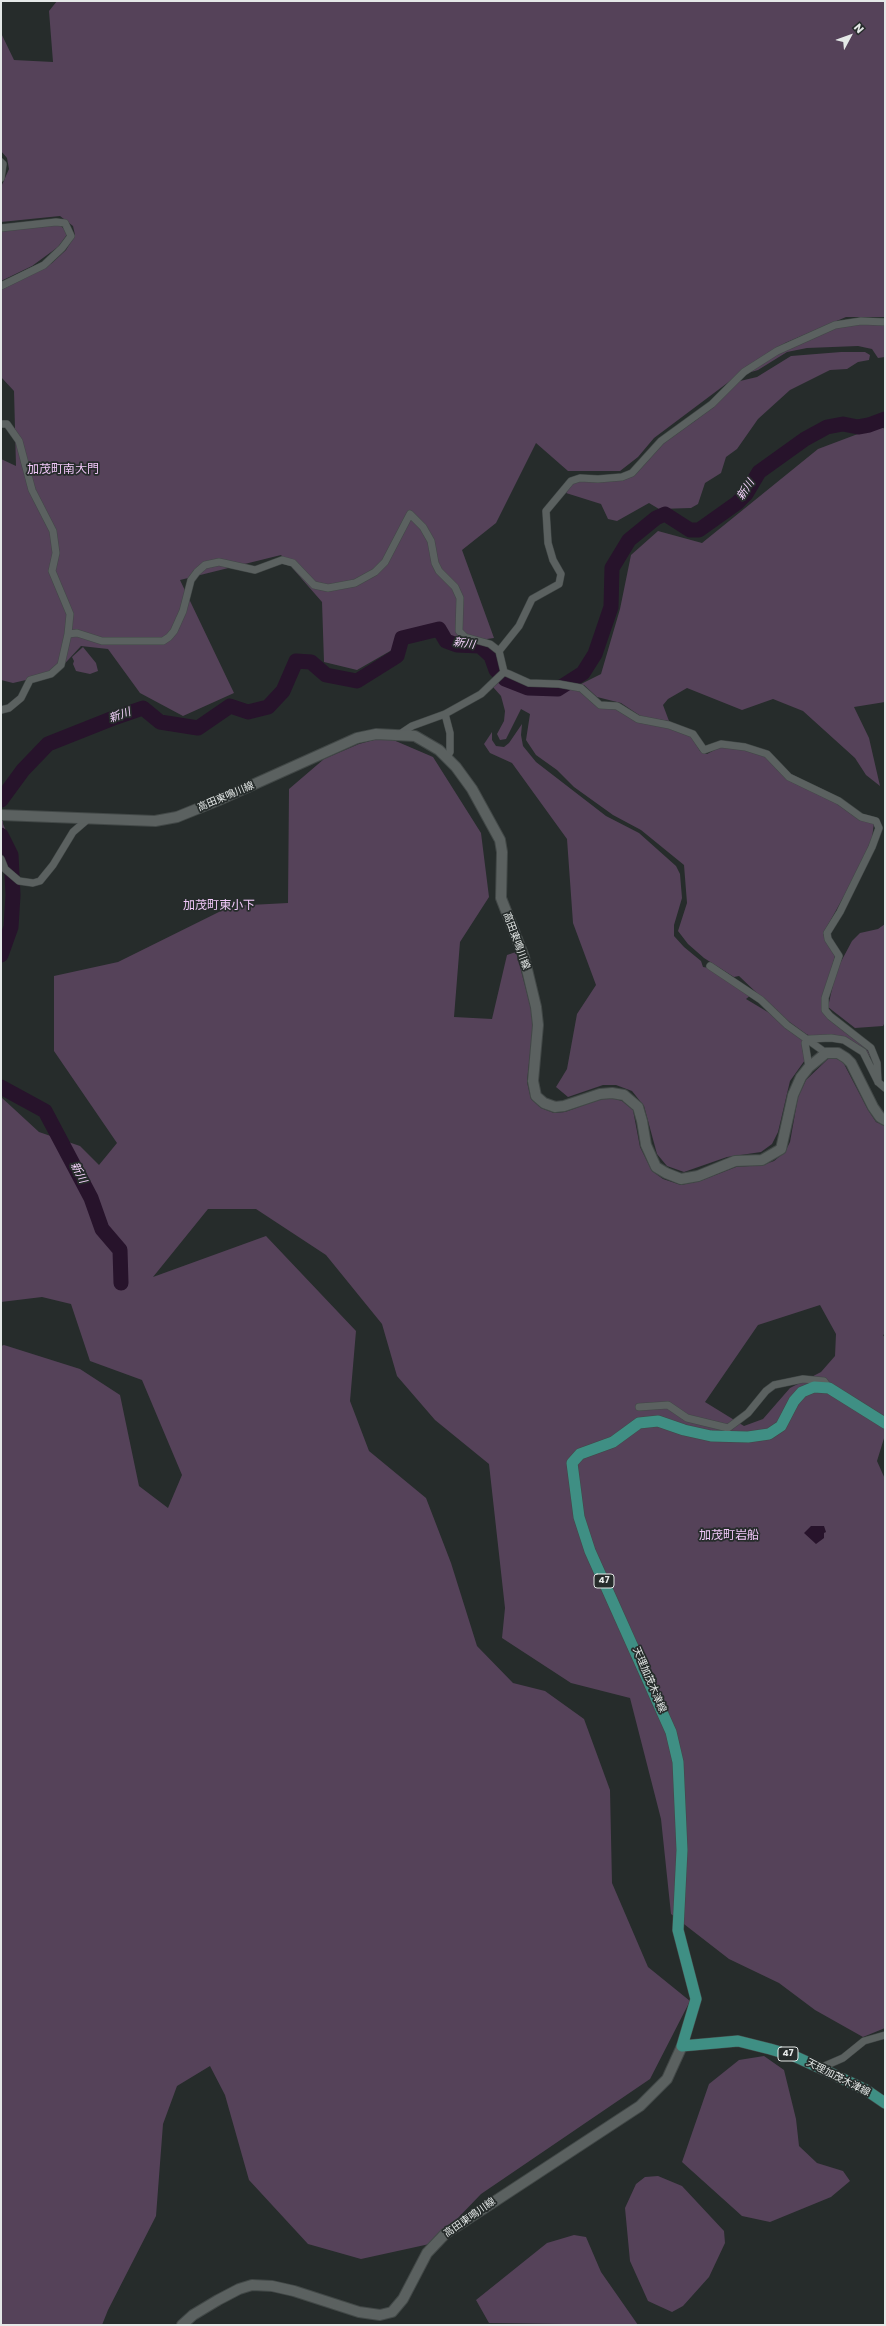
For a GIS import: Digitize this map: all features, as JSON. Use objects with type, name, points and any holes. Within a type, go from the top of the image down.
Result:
[{"type":"main road","name":"高田東鳴川線","points":[[4,815],[155,821],[177,816],[219,800],[357,738],[376,734],[400,734],[415,736],[425,741],[447,757],[472,789],[500,840],[502,852],[500,890],[524,957],[536,1007],[538,1026],[533,1081],[536,1096],[544,1103],[555,1107],[564,1106],[600,1094],[612,1093],[624,1096],[638,1107],[646,1145],[656,1166],[666,1174],[681,1179],[698,1176],[735,1161],[762,1160],[772,1156],[781,1149],[793,1095],[801,1077],[809,1067],[826,1054]]},
{"type":"main road","points":[[826,1054],[838,1053],[851,1063],[873,1107],[880,1117],[885,1120]]},
{"type":"main road","name":"天理加茂木津線","points":[[829,1388],[814,1387],[802,1392],[794,1401],[780,1426],[769,1434],[748,1437],[711,1436],[658,1421],[639,1423],[613,1442],[580,1454],[572,1463],[579,1517],[590,1551],[668,1725],[678,1762],[682,1850],[678,1930],[696,1999],[682,2046],[738,2041],[794,2056],[866,2090],[885,2103]]},
{"type":"main road","points":[[829,1388],[885,1423]]},
{"type":"main road","name":"高田東鳴川線","points":[[182,2325],[193,2315],[239,2288],[252,2285],[272,2286],[359,2312],[380,2315],[392,2312],[403,2299],[427,2253],[445,2234],[640,2106],[667,2079],[682,2046]]},
{"type":"street","points":[[1,162],[3,164],[1,178]]},
{"type":"street","points":[[1,228],[56,222],[65,223],[71,236],[62,248],[44,265],[1,286]]},
{"type":"street","points":[[499,651],[519,626],[532,599],[559,584],[561,574],[553,560],[548,543],[546,511],[571,482],[580,478],[598,479],[622,477],[632,473],[653,448],[667,435],[697,416],[744,372],[777,350],[835,325],[850,322],[885,322]]},
{"type":"street","points":[[1,424],[6,424],[19,441],[32,490],[53,531],[56,553],[52,571],[70,614],[68,634],[61,665],[51,674],[30,680],[21,698],[9,708],[1,710]]},
{"type":"street","points":[[68,634],[77,632],[102,641],[163,641],[174,631],[183,611],[191,580],[205,565],[219,562],[255,570],[282,560],[293,563],[314,585],[328,588],[355,583],[375,572],[385,562],[395,539],[410,514],[423,527],[431,541],[435,563],[439,571],[455,587],[460,598],[459,631],[465,637],[490,644],[499,651],[504,672]]},
{"type":"street","points":[[400,734],[412,726],[445,714],[480,694],[504,672]]},
{"type":"street","points":[[504,672],[529,683],[581,688],[600,705],[617,706],[638,719],[669,725],[693,734],[704,750],[721,744],[745,747],[767,754],[789,777],[839,801],[861,817],[876,821],[879,828],[872,847],[840,912],[827,933],[828,939],[839,956],[825,998],[825,1010],[830,1016],[871,1048],[883,1085]]},
{"type":"street","points":[[445,714],[450,733],[450,752],[447,757]]},
{"type":"street","points":[[1,859],[5,869],[19,881],[33,883],[40,881],[53,866],[73,832],[88,819]]},
{"type":"street","points":[[710,966],[746,988],[787,1025],[809,1039],[826,1054]]},
{"type":"street","points":[[809,1067],[805,1043],[809,1039],[831,1038],[853,1044],[863,1052],[883,1085]]},
{"type":"street","points":[[639,1407],[668,1405],[687,1418],[728,1428],[748,1413],[766,1391],[774,1385],[803,1379],[824,1381],[829,1388]]},
{"type":"street","points":[[820,2068],[843,2058],[864,2041],[885,2035]]},
{"type":"shaded area","points":[[57,1],[885,1],[885,317],[846,317],[785,343],[746,369],[654,438],[638,457],[620,471],[568,471],[536,443],[496,523],[462,550],[494,638],[452,644],[439,623],[357,670],[324,662],[322,602],[281,555],[180,580],[234,693],[183,716],[140,693],[108,649],[81,646],[56,673],[13,683],[1,680],[1,459],[16,466],[14,391],[1,377],[1,290],[52,263],[66,250],[75,235],[73,226],[60,216],[1,222],[1,187],[9,169],[7,158],[1,151],[1,33],[14,60],[53,62],[49,11]]},
{"type":"shaded area","points":[[60,225],[66,231],[66,236],[58,247],[32,266],[1,281],[1,230]]},
{"type":"shaded area","points":[[848,322],[885,323],[885,357],[878,358],[872,349],[858,346],[807,348],[787,352],[758,370],[748,373],[787,348]]},
{"type":"shaded area","points":[[841,352],[865,352],[870,355],[869,360],[858,362],[847,369],[830,370],[790,390],[758,419],[737,449],[726,457],[721,473],[705,483],[698,504],[691,508],[659,509],[649,503],[617,521],[608,519],[601,504],[566,493],[574,482],[622,480],[664,440],[695,421],[740,381],[757,377],[791,356]]},
{"type":"shaded area","points":[[879,426],[885,429],[885,702],[854,707],[869,738],[880,786],[866,775],[855,758],[803,711],[773,699],[742,710],[687,688],[668,699],[663,705],[669,721],[642,717],[621,703],[597,697],[584,685],[579,685],[601,674],[620,609],[631,555],[658,531],[702,543],[818,449]]},
{"type":"shaded area","points":[[83,647],[96,663],[98,671],[90,674],[76,671],[72,657]]},
{"type":"shaded area","points":[[505,676],[578,690],[602,708],[617,710],[641,723],[665,726],[691,736],[700,751],[707,754],[722,746],[761,753],[789,779],[832,798],[874,823],[872,838],[861,865],[823,934],[835,956],[821,1004],[827,1017],[865,1046],[872,1059],[863,1048],[847,1039],[811,1036],[806,1034],[780,1015],[739,976],[734,977],[704,958],[688,944],[678,931],[687,903],[684,865],[641,830],[613,815],[574,787],[557,770],[536,755],[526,740],[530,714],[521,709],[506,739],[500,740],[497,734],[504,721],[505,711],[501,696],[493,687]]},
{"type":"shaded area","points":[[522,724],[521,735],[523,746],[536,762],[606,816],[639,833],[676,866],[680,874],[682,898],[674,925],[674,936],[684,947],[701,961],[703,967],[709,968],[751,995],[746,999],[771,1014],[803,1039],[802,1048],[805,1060],[790,1081],[778,1132],[772,1144],[761,1152],[727,1157],[684,1172],[667,1166],[657,1154],[644,1106],[632,1091],[616,1085],[603,1085],[568,1097],[556,1087],[567,1069],[577,1014],[596,985],[573,923],[567,839],[512,763],[490,753],[484,744],[492,732],[492,740],[496,746],[504,747],[509,743]]},
{"type":"shaded area","points":[[377,739],[391,739],[433,757],[481,833],[489,897],[460,942],[454,1017],[492,1019],[507,955],[516,952],[531,1008],[533,1025],[527,1082],[531,1099],[541,1108],[554,1113],[565,1112],[601,1099],[612,1098],[622,1101],[633,1110],[640,1147],[652,1171],[663,1179],[681,1185],[700,1181],[736,1167],[763,1165],[774,1161],[785,1152],[790,1142],[798,1097],[806,1080],[828,1059],[837,1059],[843,1062],[868,1110],[876,1122],[885,1126],[885,1334],[883,1335],[885,1338],[885,1435],[877,1461],[885,1479],[885,2028],[863,2037],[815,2010],[779,1983],[729,1959],[671,1914],[661,1819],[630,1698],[571,1683],[502,1638],[505,1608],[489,1464],[435,1420],[397,1376],[382,1324],[326,1255],[256,1209],[208,1209],[153,1277],[266,1236],[356,1331],[350,1401],[369,1451],[426,1498],[451,1563],[477,1646],[513,1683],[545,1691],[584,1719],[610,1790],[612,1883],[648,1967],[690,2001],[650,2079],[481,2194],[434,2243],[361,2259],[308,2244],[249,2180],[225,2095],[210,2066],[177,2086],[163,2124],[156,2216],[108,2310],[102,2325],[1,2325],[1,1346],[4,1345],[80,1369],[120,1395],[139,1486],[168,1508],[182,1475],[142,1380],[90,1361],[71,1304],[42,1297],[1,1302],[1,1097],[39,1132],[80,1146],[99,1165],[117,1143],[54,1051],[54,976],[118,962],[231,906],[288,903],[289,789],[324,759],[359,744]],"holes":[[[820,1305],[836,1334],[835,1356],[821,1372],[790,1388],[763,1419],[744,1426],[705,1402],[758,1325]]]},
{"type":"shaded area","points":[[1,819],[3,819],[3,824],[16,853],[18,862],[15,871],[1,848]]},
{"type":"shaded area","points":[[885,924],[885,1022],[883,1026],[855,1028],[828,1007],[836,971],[852,941],[860,933],[878,929]]},
{"type":"shaded area","points":[[811,1526],[824,1526],[826,1532],[824,1533],[824,1538],[816,1544],[804,1533]]},
{"type":"shaded area","points":[[764,2056],[784,2070],[796,2119],[799,2146],[817,2163],[843,2171],[850,2181],[831,2197],[770,2222],[742,2216],[682,2162],[709,2084],[739,2060]]},
{"type":"shaded area","points":[[658,2176],[682,2186],[724,2231],[725,2243],[709,2277],[683,2306],[672,2312],[648,2301],[630,2261],[625,2208],[636,2184],[645,2177]]},
{"type":"shaded area","points":[[574,2235],[586,2237],[601,2272],[638,2325],[489,2323],[476,2300],[547,2243]]},
{"type":"waterway","name":"新川","points":[[1,800],[23,770],[48,744],[111,719],[143,708],[160,722],[198,728],[230,706],[248,712],[268,707],[283,691],[296,661],[311,662],[326,675],[357,681],[397,656],[402,638],[439,629],[446,641],[457,645],[480,646],[491,656],[496,670],[505,679],[528,688],[558,689],[583,673],[595,654],[611,607],[612,568],[629,540],[656,518],[665,514],[690,530],[699,530],[737,503],[746,494],[759,472],[805,439],[827,427],[843,424],[858,427],[869,425],[885,419]]},
{"type":"waterway","name":"新川","points":[[1,835],[11,855],[13,895],[11,927],[1,955]]},
{"type":"waterway","name":"新川","points":[[1,1087],[45,1111],[91,1198],[102,1229],[120,1250],[121,1283]]},
{"type":"district","name":"加茂町南大門","points":[[63,470]]},
{"type":"district","name":"加茂町東小下","points":[[219,906]]},
{"type":"district","name":"加茂町岩船","points":[[729,1536]]}]
